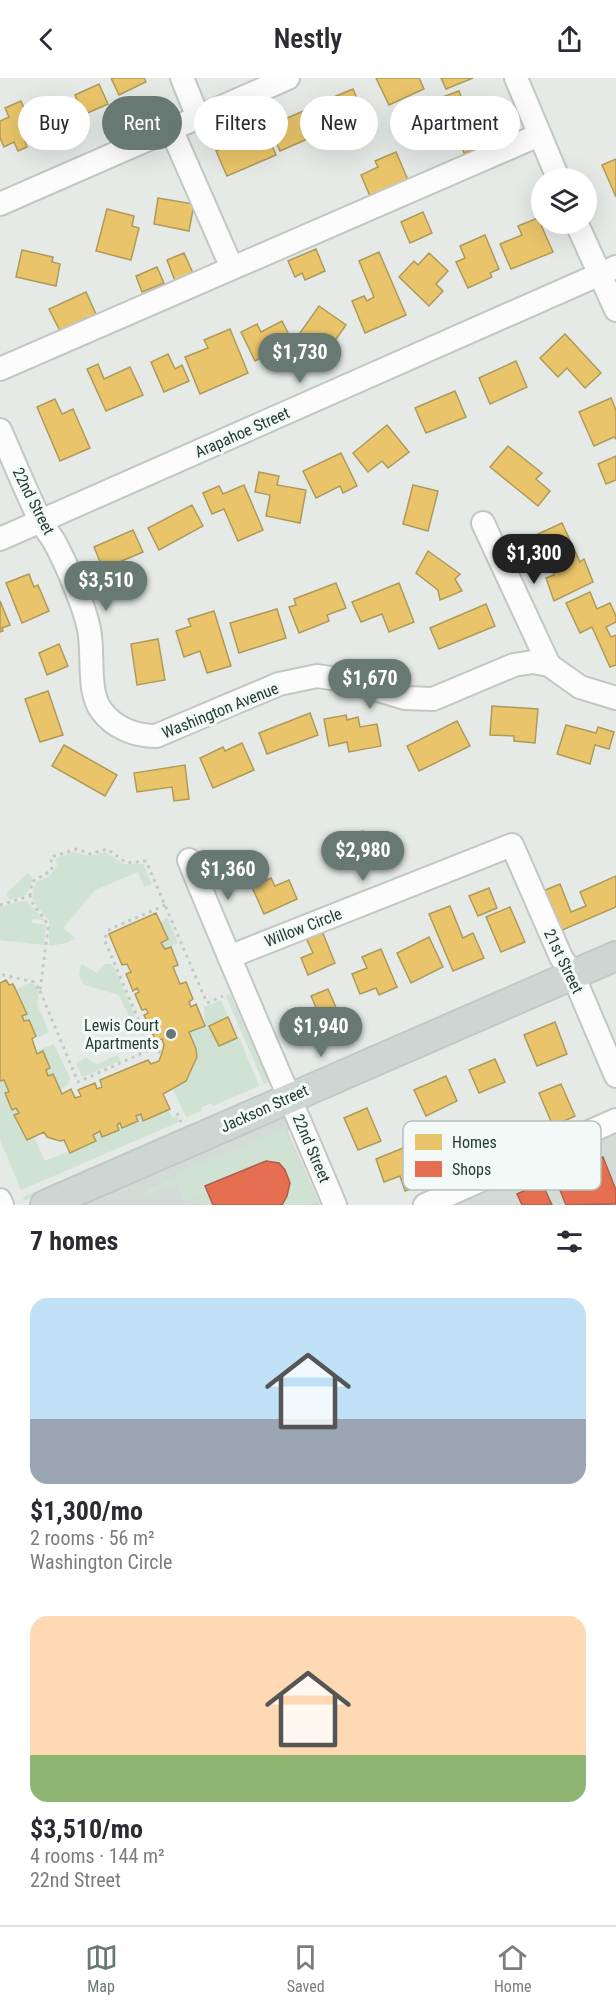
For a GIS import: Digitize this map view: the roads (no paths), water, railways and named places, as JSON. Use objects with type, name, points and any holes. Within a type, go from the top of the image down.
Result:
[{"type":"main road","name":"Jackson Street","points":[[45,1205],[616,956]]},
{"type":"street","points":[[182,78],[194,107]]},
{"type":"street","points":[[246,96],[288,78]]},
{"type":"street","points":[[516,78],[554,168]]},
{"type":"street","points":[[0,369],[539,135]]},
{"type":"street","points":[[0,204],[123,150]]},
{"type":"street","points":[[180,150],[232,268]]},
{"type":"street","points":[[584,234],[608,271],[616,310]]},
{"type":"street","name":"Arapahoe Street","points":[[0,539],[608,271]]},
{"type":"street","name":"22nd Street","points":[[0,430],[40,521],[53,539],[86,615],[91,640],[94,694],[100,709],[110,720],[128,732]]},
{"type":"street","points":[[483,523],[549,665],[580,687],[616,698]]},
{"type":"street","name":"Washington Avenue","points":[[128,732],[142,736],[156,736],[279,684],[317,676],[345,680],[405,698],[433,699],[514,665],[533,662],[549,665]]},
{"type":"street","name":"Willow Circle","points":[[229,957],[512,845]]},
{"type":"street","name":"21st Street","points":[[512,845],[561,957],[573,975],[616,1076]]},
{"type":"street","name":"22nd Street","points":[[189,860],[335,1205]]},
{"type":"street","points":[[601,1127],[616,1120]]},
{"type":"street","points":[[425,1205],[459,1190]]},
{"type":"street","points":[[0,1200],[2,1205]]},
{"type":"place","name":"Lewis Court Apartments","points":[[171,1034]]}]
